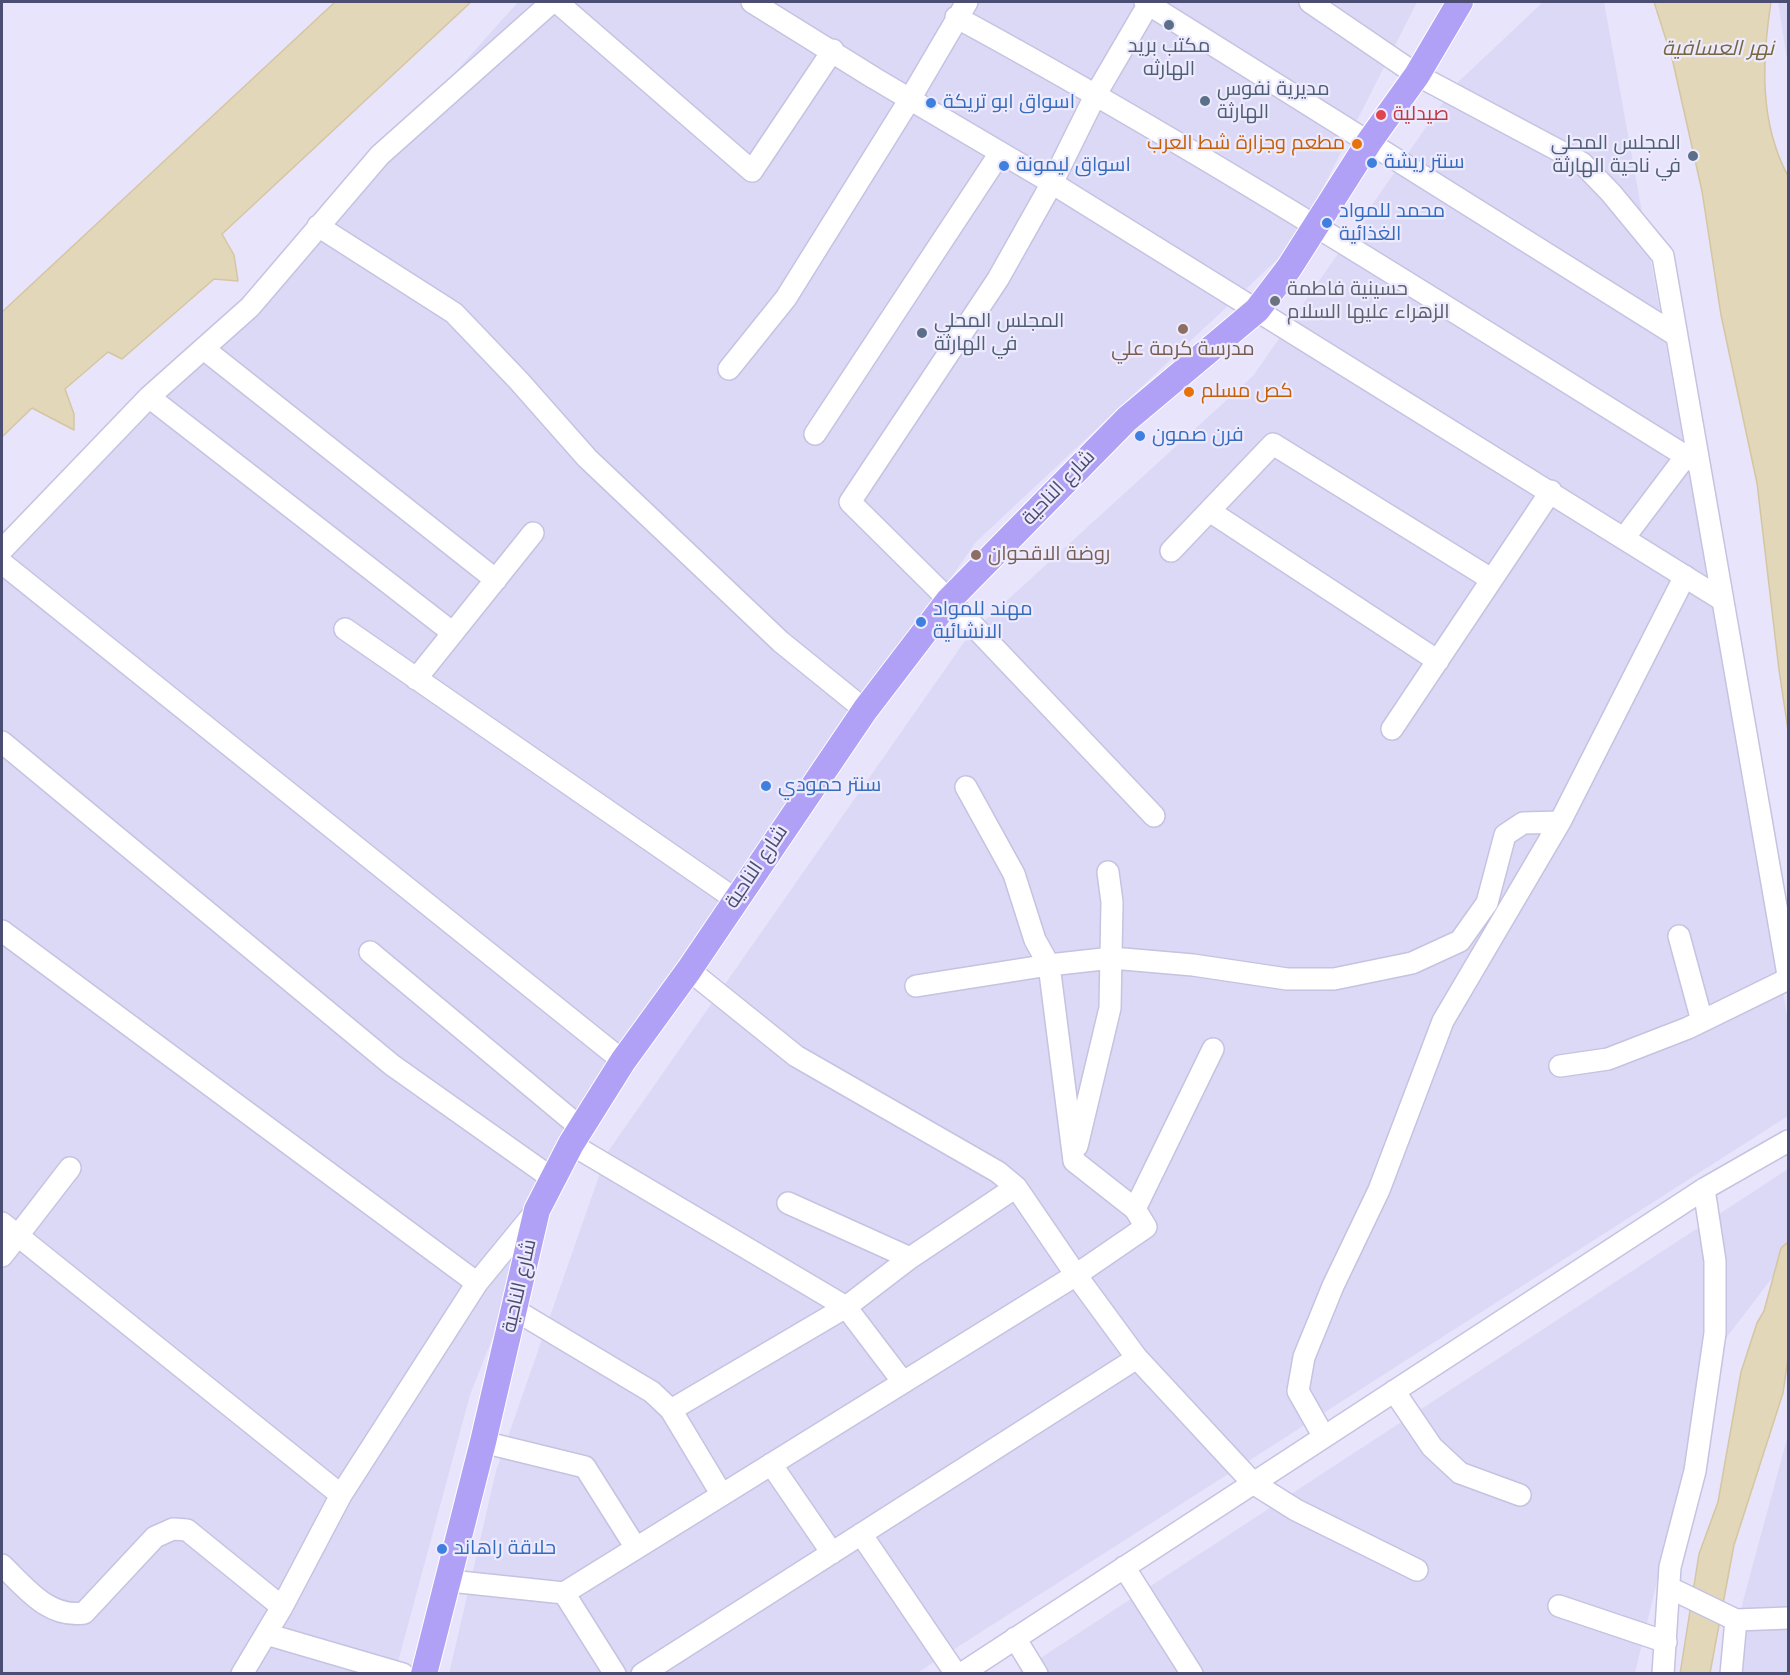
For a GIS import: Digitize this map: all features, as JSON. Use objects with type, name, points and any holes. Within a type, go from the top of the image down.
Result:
[{"type":"main road","name":"شارع الناحية","points":[[424,1674],[450,1581],[537,1210],[576,1136],[623,1061],[689,970],[865,710],[949,600],[1127,419],[1257,310],[1317,226],[1369,142],[1417,75],[1460,2]]},
{"type":"street","points":[[2,550],[149,397],[250,307],[380,155],[552,2]]},
{"type":"street","points":[[557,2],[752,171],[833,50]]},
{"type":"street","points":[[752,2],[1052,183],[1551,491],[1721,599]]},
{"type":"street","points":[[1310,2],[1417,75],[1582,163],[1611,193],[1662,256],[1676,335],[1691,459],[1721,599],[1788,977],[1702,1021],[1608,1059],[1560,1066]]},
{"type":"street","points":[[1154,816],[949,600],[850,502],[998,279],[1052,183],[1096,93],[1146,3],[1676,335]]},
{"type":"street","points":[[729,369],[786,298],[910,99],[962,9],[1317,226],[1691,459]]},
{"type":"street","points":[[815,434],[1000,153]]},
{"type":"street","points":[[318,225],[454,313],[519,381],[587,458],[781,642],[865,710]]},
{"type":"street","points":[[204,349],[496,580]]},
{"type":"street","points":[[149,397],[453,633]]},
{"type":"street","points":[[1171,550],[1211,512],[1273,444],[1491,579]]},
{"type":"street","points":[[1624,538],[1691,459]]},
{"type":"street","points":[[1392,729],[1551,491]]},
{"type":"street","points":[[1211,512],[1438,661]]},
{"type":"street","points":[[416,679],[533,533]]},
{"type":"street","points":[[2,563],[623,1061]]},
{"type":"street","points":[[1324,1437],[1298,1391],[1304,1357],[1333,1286],[1379,1190],[1443,1022],[1560,822],[1685,576]]},
{"type":"street","points":[[345,629],[735,899]]},
{"type":"street","points":[[2,742],[392,1065],[553,1179]]},
{"type":"street","points":[[450,1581],[564,1593],[1076,1275],[1146,1227],[1135,1209],[1074,1161],[1048,965],[1035,940],[1014,874],[966,786]]},
{"type":"street","points":[[916,986],[1048,965],[1112,958],[1193,965],[1287,979],[1334,979],[1412,963],[1460,941],[1487,903],[1505,835],[1523,823],[1560,822]]},
{"type":"street","points":[[1074,1161],[1110,1008],[1112,902],[1108,872]]},
{"type":"street","points":[[2,931],[477,1283]]},
{"type":"street","points":[[1679,936],[1702,1021]]},
{"type":"street","points":[[370,952],[576,1136],[846,1307],[903,1382]]},
{"type":"street","points":[[689,970],[796,1056],[998,1172],[1016,1187],[1076,1275],[1137,1358],[1253,1483],[1296,1510],[1418,1570]]},
{"type":"street","points":[[1135,1209],[1213,1049]]},
{"type":"street","points":[[961,1674],[1704,1189],[1788,1141]]},
{"type":"street","points":[[2,1256],[9,1229],[70,1168]]},
{"type":"street","points":[[671,1410],[846,1307],[910,1258],[1016,1187]]},
{"type":"street","points":[[1663,1674],[1670,1567],[1677,1531],[1695,1471],[1715,1333],[1715,1261],[1704,1189]]},
{"type":"street","points":[[788,1203],[910,1258]]},
{"type":"street","points":[[242,1674],[282,1606],[341,1495],[477,1283],[537,1210]]},
{"type":"street","points":[[9,1229],[341,1495]]},
{"type":"street","points":[[515,1310],[652,1392],[671,1410],[722,1495]]},
{"type":"street","points":[[642,1674],[1137,1358]]},
{"type":"street","points":[[1394,1391],[1432,1447],[1460,1473],[1520,1495]]},
{"type":"street","points":[[483,1442],[585,1467],[636,1548]]},
{"type":"street","points":[[771,1464],[832,1553]]},
{"type":"street","points":[[2,1565],[49,1609],[68,1615],[84,1613],[155,1537],[173,1529],[187,1530],[282,1606]]},
{"type":"street","points":[[861,1534],[956,1674]]},
{"type":"street","points":[[1125,1567],[1192,1674]]},
{"type":"street","points":[[1670,1588],[1736,1620],[1788,1618]]},
{"type":"street","points":[[564,1593],[615,1674]]},
{"type":"street","points":[[1558,1606],[1666,1642]]},
{"type":"street","points":[[1731,1674],[1736,1620]]},
{"type":"street","points":[[266,1634],[403,1674]]},
{"type":"street","points":[[1015,1638],[1036,1674]]},
{"type":"shaded area","points":[[518,2],[1417,2],[1295,243],[976,542],[585,1103],[470,1395],[395,1673],[2,1674],[2,552],[254,310],[417,115]]},
{"type":"shaded area","points":[[1543,2],[1604,2],[1788,1020],[1788,1116],[917,1673],[449,1674],[496,1471],[607,1153],[969,635],[1253,376],[1456,84]]},
{"type":"shaded area","points":[[1778,2],[1788,2],[1788,66]]},
{"type":"shaded area","points":[[1788,1169],[1788,1257],[1711,1358],[1635,1673],[1016,1674]]},
{"type":"shaded area","points":[[1788,1435],[1788,1673],[1732,1674],[1743,1601]]},
{"type":"water","points":[[335,2],[471,2],[222,234],[234,255],[238,281],[214,279],[122,359],[108,352],[65,389],[74,414],[74,430],[32,408],[2,437],[2,312]]},
{"type":"water","name":"نهر العسافية","points":[[1654,2],[1771,2],[1766,46],[1765,91],[1772,134],[1788,176],[1788,730],[1757,483],[1721,315],[1702,191],[1672,58]]},
{"type":"water","points":[[1788,1242],[1788,1358],[1783,1393],[1734,1545],[1710,1673],[1680,1674],[1699,1554],[1718,1502],[1741,1372],[1757,1323],[1764,1311],[1781,1248]]},
{"type":"place","name":"مكتب بريد الهارثه","points":[[1169,25]]},
{"type":"place","name":"مديرية نفوس الهارثة","points":[[1205,101]]},
{"type":"place","name":"اسواق ابو تريكة","points":[[931,103]]},
{"type":"place","name":"صيدلية","points":[[1381,115]]},
{"type":"place","name":"مطعم وجزارة شط العرب","points":[[1357,144]]},
{"type":"place","name":"المجلس المحلي في ناحية الهارثة","points":[[1693,156]]},
{"type":"place","name":"سنتر ريشة","points":[[1372,163]]},
{"type":"place","name":"اسواق ليمونة","points":[[1004,166]]},
{"type":"place","name":"محمد للمواد الغذائية","points":[[1327,223]]},
{"type":"place","name":"حسينية فاطمة الزهراء عليها السلام","points":[[1275,301]]},
{"type":"place","name":"مدرسة كرمة علي","points":[[1183,329]]},
{"type":"place","name":"المجلس المحلي في الهارثة","points":[[922,333]]},
{"type":"place","name":"كص مسلم","points":[[1189,392]]},
{"type":"place","name":"فرن صمون","points":[[1140,436]]},
{"type":"place","name":"روضة الاقحوان","points":[[976,555]]},
{"type":"place","name":"مهند للمواد الانشائية","points":[[921,622]]},
{"type":"place","name":"سنتر حمودي","points":[[766,786]]},
{"type":"place","name":"حلاقة راهاند","points":[[442,1549]]}]
